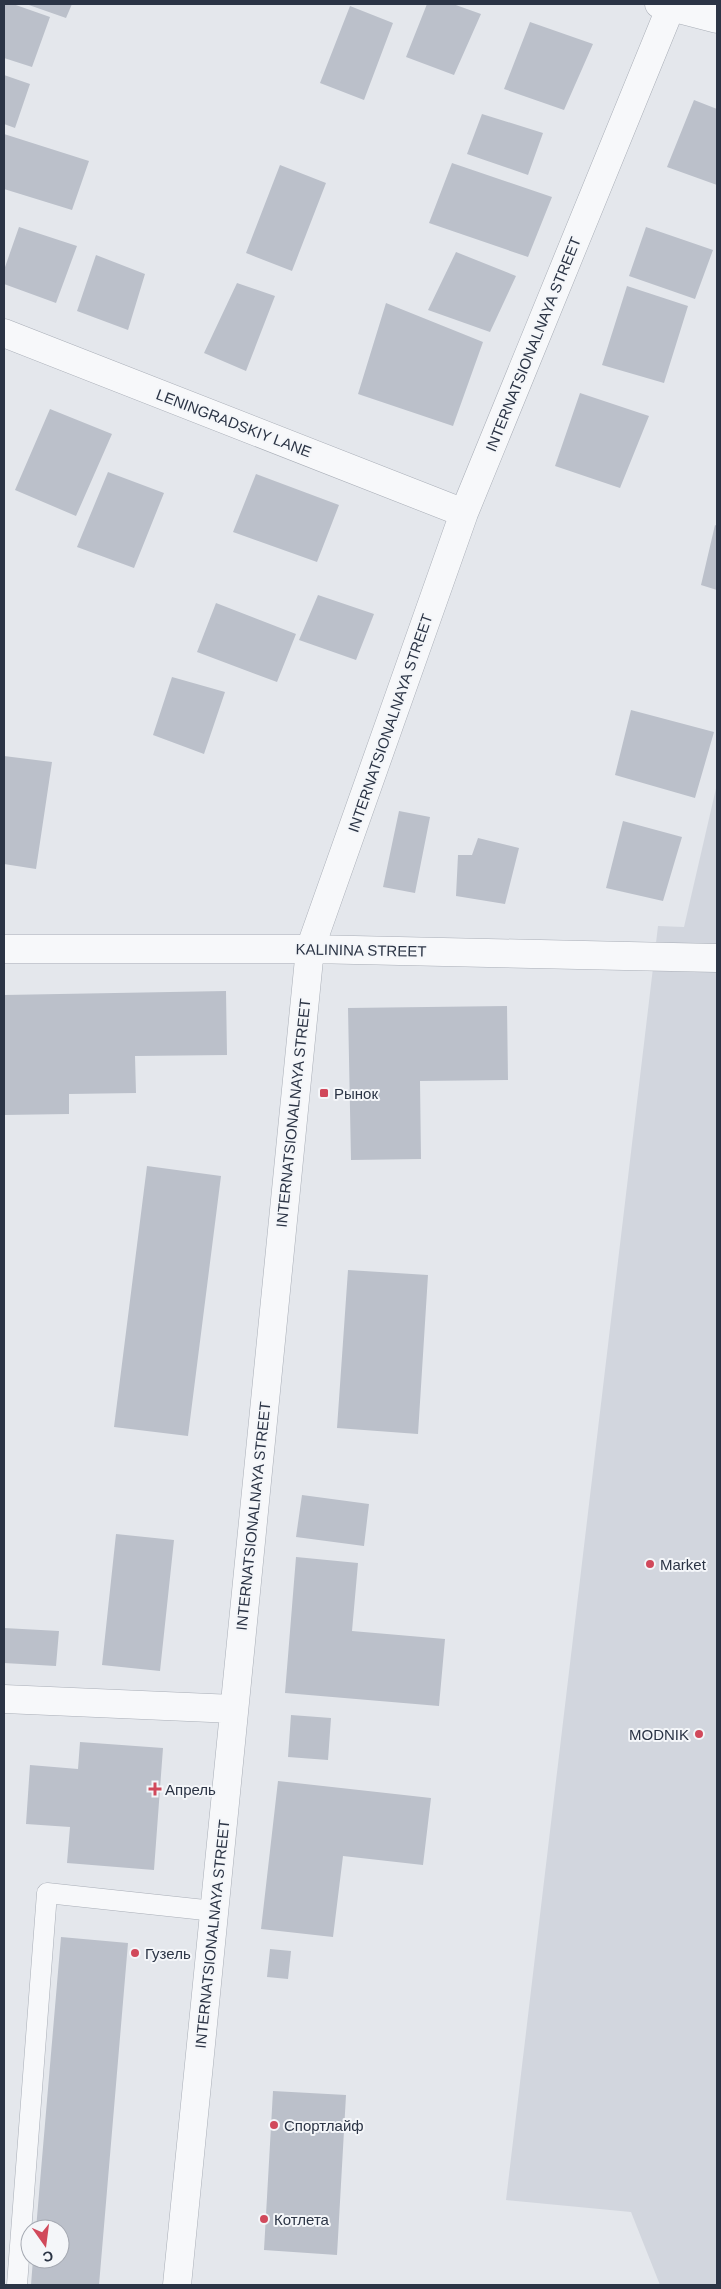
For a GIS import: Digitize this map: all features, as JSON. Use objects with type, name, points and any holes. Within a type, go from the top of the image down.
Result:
[{"type":"street","points":[[667,5],[717,19]]},
{"type":"street","name":"INTERNATSIONALNAYA STREET","points":[[177,2285],[310,949],[464,513],[667,5]]},
{"type":"street","name":"LENINGRADSKIY LANE","points":[[4,332],[464,513]]},
{"type":"street","name":"KALININA STREET","points":[[4,949],[310,949],[717,958]]},
{"type":"street","points":[[4,1699],[234,1709]]},
{"type":"lane","points":[[17,2285],[47,1893],[214,1911]]},
{"type":"shaded area","name":"Market","points":[[717,784],[717,2285],[660,2285],[631,2212],[506,2200],[658,926],[684,927]]},
{"type":"building","points":[[4,4],[13,4],[50,17],[32,67],[4,58]]},
{"type":"building","points":[[26,4],[72,4],[66,18]]},
{"type":"building","points":[[427,4],[453,4],[481,14],[454,75],[406,57]]},
{"type":"building","points":[[350,6],[393,23],[364,100],[320,83]]},
{"type":"building","points":[[530,22],[593,44],[564,110],[504,89]]},
{"type":"building","points":[[4,75],[30,84],[15,128],[4,124]]},
{"type":"building","points":[[694,100],[717,109],[717,185],[667,167]]},
{"type":"building","points":[[482,114],[543,133],[528,175],[467,154]]},
{"type":"building","points":[[4,134],[89,161],[72,210],[4,189]]},
{"type":"building","points":[[452,163],[552,197],[528,257],[429,223]]},
{"type":"building","points":[[280,165],[326,183],[292,271],[246,253]]},
{"type":"building","points":[[19,227],[77,246],[56,303],[4,284],[4,270]]},
{"type":"building","points":[[646,227],[713,250],[695,299],[629,276]]},
{"type":"building","points":[[456,252],[516,276],[490,332],[428,310]]},
{"type":"building","points":[[96,255],[145,274],[128,330],[77,311]]},
{"type":"building","points":[[237,283],[275,296],[246,371],[204,353]]},
{"type":"building","points":[[627,286],[688,306],[664,383],[602,365]]},
{"type":"building","points":[[386,303],[483,342],[453,426],[358,394]]},
{"type":"building","points":[[580,393],[649,416],[620,488],[555,466]]},
{"type":"building","points":[[50,409],[112,434],[76,516],[15,490]]},
{"type":"building","points":[[108,472],[164,493],[134,568],[77,547]]},
{"type":"building","points":[[256,474],[339,505],[317,562],[233,532]]},
{"type":"building","points":[[715,525],[717,526],[717,590],[701,585]]},
{"type":"building","points":[[318,595],[374,614],[356,660],[299,640]]},
{"type":"building","points":[[216,603],[296,634],[277,682],[197,652]]},
{"type":"building","points":[[172,677],[225,692],[204,754],[153,735]]},
{"type":"building","points":[[631,710],[714,732],[695,798],[615,775]]},
{"type":"building","points":[[4,756],[52,762],[36,869],[4,864]]},
{"type":"building","points":[[399,811],[430,817],[415,893],[383,887]]},
{"type":"building","points":[[623,821],[682,837],[663,901],[606,888]]},
{"type":"building","points":[[478,838],[519,848],[505,904],[456,896],[458,855],[472,855]]},
{"type":"building","points":[[226,991],[227,1055],[135,1056],[136,1093],[69,1094],[69,1114],[4,1115],[4,995]]},
{"type":"building","points":[[507,1006],[508,1080],[420,1081],[421,1159],[351,1160],[348,1008]]},
{"type":"building","points":[[147,1166],[221,1176],[188,1436],[114,1427]]},
{"type":"building","points":[[348,1270],[428,1275],[418,1434],[337,1428]]},
{"type":"building","points":[[302,1495],[369,1504],[364,1546],[296,1537]]},
{"type":"building","points":[[116,1534],[174,1540],[160,1671],[102,1665]]},
{"type":"building","points":[[296,1557],[358,1563],[352,1631],[445,1639],[439,1706],[285,1693]]},
{"type":"building","points":[[4,1628],[59,1631],[56,1666],[4,1663]]},
{"type":"building","points":[[291,1715],[331,1718],[328,1760],[288,1757]]},
{"type":"building","points":[[80,1742],[163,1748],[154,1870],[67,1863],[70,1827],[26,1824],[30,1765],[78,1769]]},
{"type":"building","points":[[278,1781],[431,1798],[423,1865],[343,1856],[333,1937],[261,1929]]},
{"type":"building","points":[[61,1937],[128,1943],[99,2285],[31,2285],[32,2269],[70,2269],[70,2219],[37,2219]]},
{"type":"building","points":[[270,1949],[291,1951],[288,1979],[267,1977]]},
{"type":"building","points":[[273,2091],[346,2095],[337,2255],[264,2250]]},
{"type":"place","name":"Рынок","points":[[324,1093]]},
{"type":"place","name":"Market","points":[[650,1564]]},
{"type":"place","name":"MODNIK","points":[[699,1734]]},
{"type":"place","name":"Апрель","points":[[155,1789]]},
{"type":"place","name":"Гузель","points":[[135,1953]]},
{"type":"place","name":"Спортлайф","points":[[274,2125]]},
{"type":"place","name":"Котлета","points":[[264,2219]]}]
